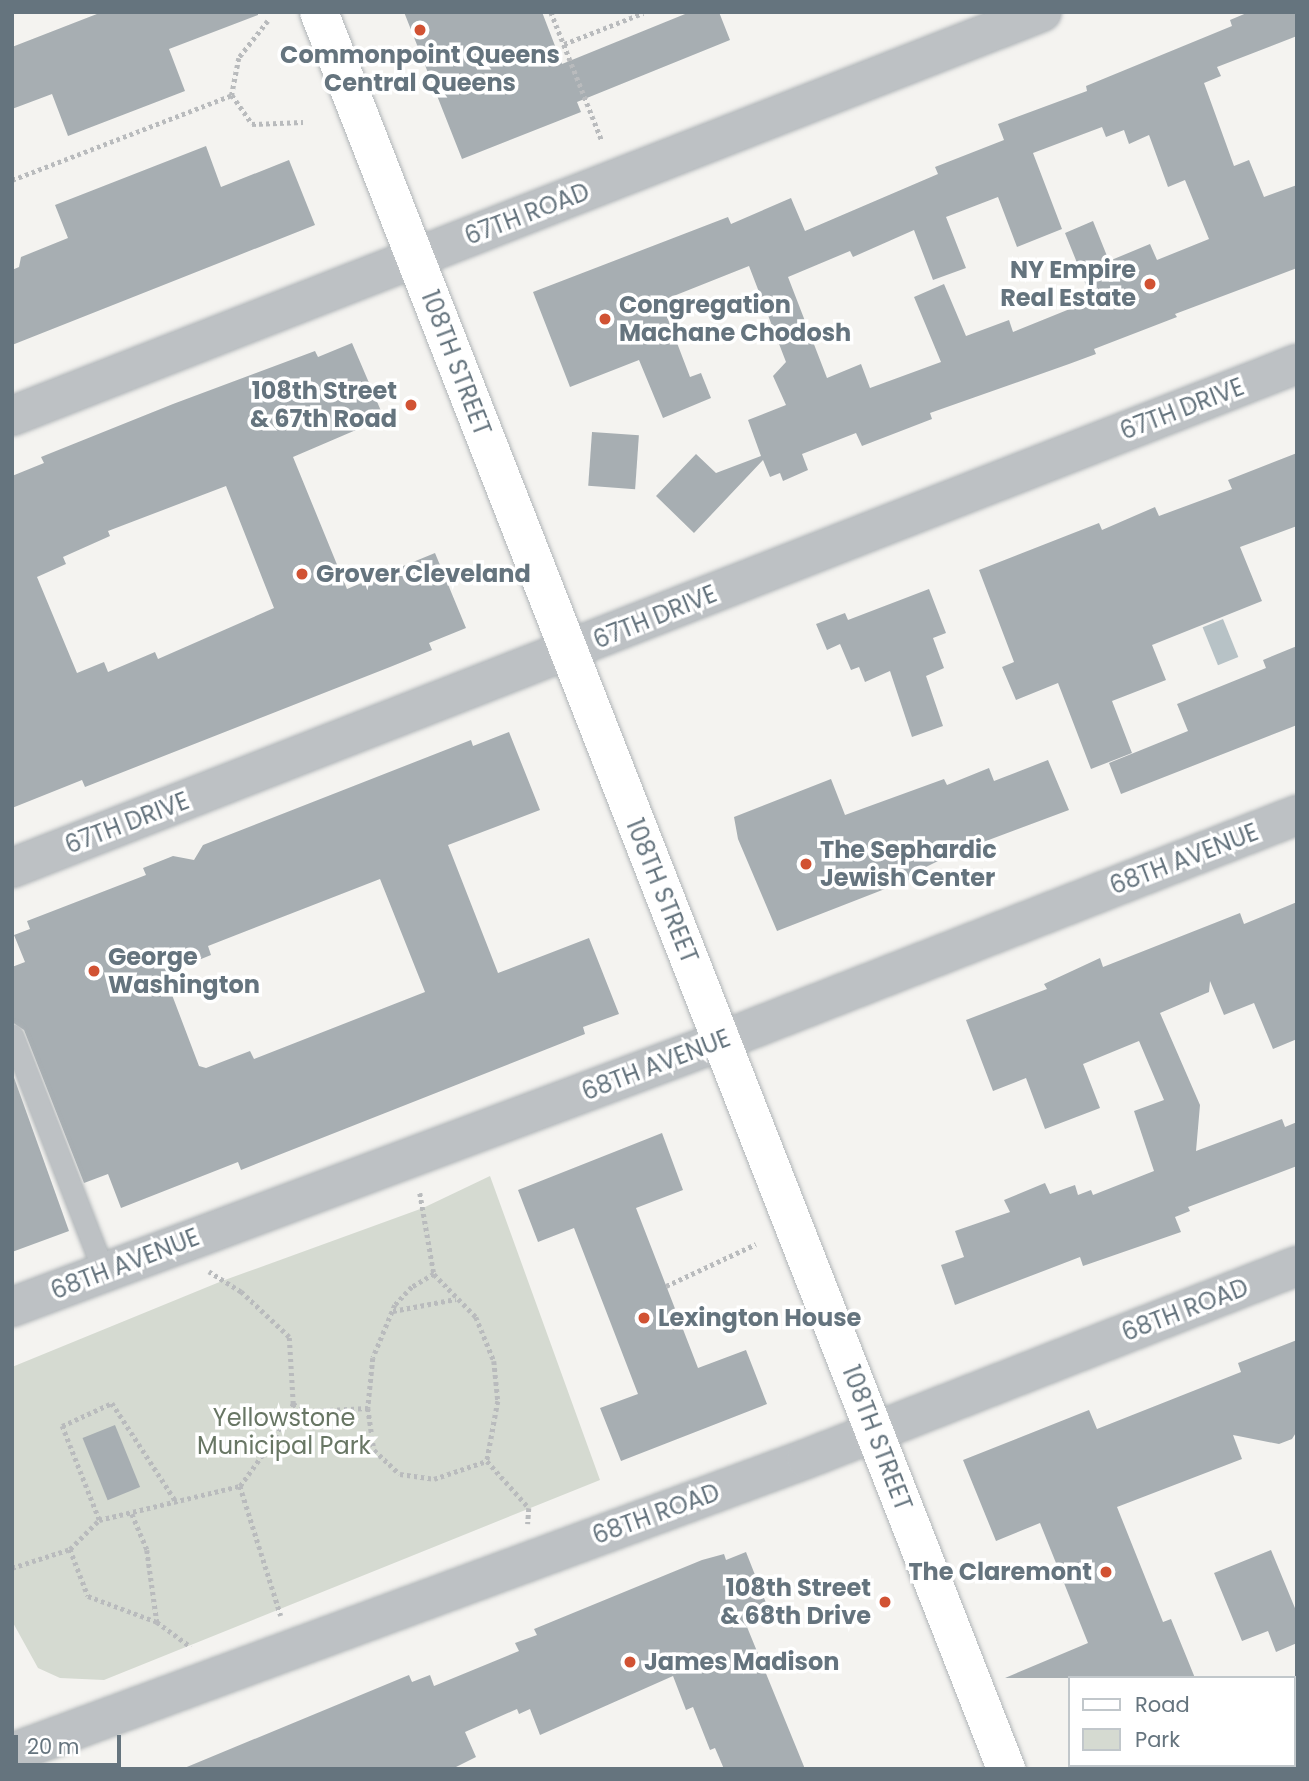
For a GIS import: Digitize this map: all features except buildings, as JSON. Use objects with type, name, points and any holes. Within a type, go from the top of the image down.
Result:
[{"type":"main road","name":"108TH STREET","points":[[319,12],[1006,1769]]},
{"type":"street","name":"67TH ROAD","points":[[12,416],[1042,12]]},
{"type":"street","name":"67TH DRIVE","points":[[12,868],[1297,365]]},
{"type":"street","name":"68TH AVENUE","points":[[12,1307],[721,1041],[1297,815]]},
{"type":"street","name":"68TH ROAD","points":[[19,1753],[874,1432],[1297,1266]]},
{"type":"lane","points":[[12,1035],[104,1272]]},
{"type":"path","points":[[551,12],[602,141]]},
{"type":"path","points":[[564,44],[643,13]]},
{"type":"path","points":[[268,21],[239,58],[232,95],[252,124],[303,122]]},
{"type":"path","points":[[12,180],[232,95]]},
{"type":"path","points":[[418,1185],[433,1274],[476,1317],[494,1361],[498,1401],[487,1461]]},
{"type":"path","points":[[666,1286],[755,1244]]},
{"type":"path","points":[[12,1568],[70,1549],[99,1520],[240,1486],[293,1404],[289,1337],[241,1292],[207,1270]]},
{"type":"path","points":[[433,1274],[412,1287],[392,1311],[373,1358],[368,1408],[373,1450],[400,1474],[434,1479],[487,1461]]},
{"type":"path","points":[[392,1311],[457,1298]]},
{"type":"path","points":[[99,1520],[62,1426],[112,1403],[177,1503]]},
{"type":"path","points":[[293,1404],[309,1411],[368,1408]]},
{"type":"path","points":[[487,1461],[529,1508],[528,1524]]},
{"type":"path","points":[[240,1486],[281,1620]]},
{"type":"path","points":[[132,1514],[146,1550],[157,1622]]},
{"type":"path","points":[[70,1549],[88,1596],[157,1622],[191,1645],[194,1657]]},
{"type":"green space","name":"Yellowstone Municipal Park","points":[[490,1176],[600,1480],[104,1680],[60,1678],[38,1668],[12,1621],[12,1367],[222,1281],[423,1208]]},
{"type":"shaded area","points":[[1223,619],[1238,657],[1218,665],[1203,627]]},
{"type":"place","name":"Commonpoint Queens Central Queens","points":[[420,30]]},
{"type":"place","name":"NY Empire Real Estate","points":[[1150,284]]},
{"type":"place","name":"Congregation Machane Chodosh","points":[[605,319]]},
{"type":"place","name":"108th Street & 67th Road","points":[[411,405]]},
{"type":"place","name":"Grover Cleveland","points":[[302,574]]},
{"type":"place","name":"The Sephardic Jewish Center","points":[[806,864]]},
{"type":"place","name":"George Washington","points":[[94,971]]},
{"type":"place","name":"Lexington House","points":[[644,1318]]},
{"type":"place","name":"The Claremont","points":[[1106,1572]]},
{"type":"place","name":"108th Street & 68th Drive","points":[[885,1602]]},
{"type":"place","name":"James Madison","points":[[630,1662]]}]
